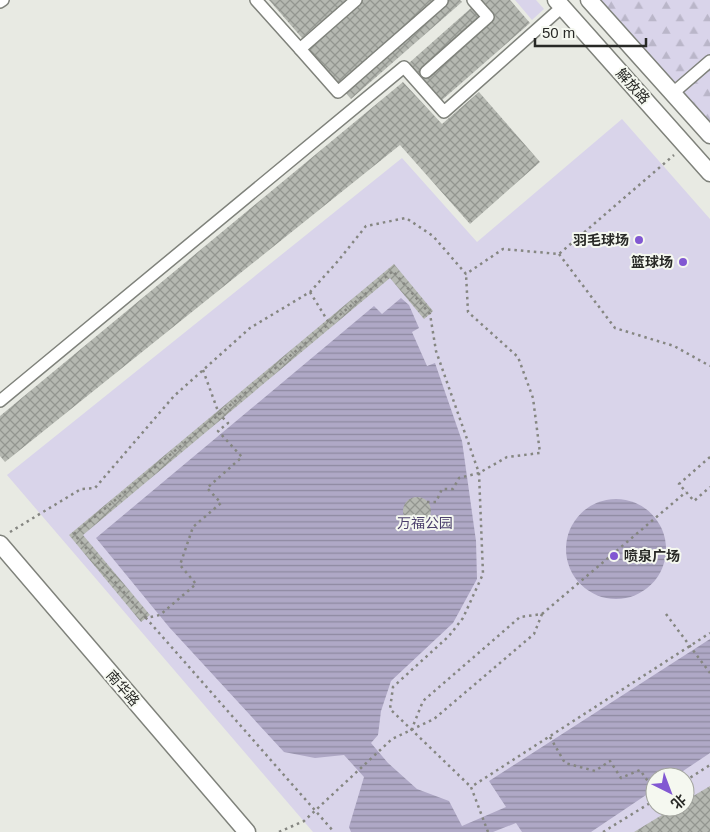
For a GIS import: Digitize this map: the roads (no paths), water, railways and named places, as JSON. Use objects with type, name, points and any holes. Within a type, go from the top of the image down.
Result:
[{"type":"main road","name":"解放路","points":[[589,0],[710,135]]},
{"type":"main road","name":"解放路","points":[[559,4],[710,173]]},
{"type":"main road","name":"南华路","points":[[4,539],[247,832]]},
{"type":"street","points":[[256,0],[338,92],[442,1]]},
{"type":"street","points":[[300,49],[356,0]]},
{"type":"street","points":[[426,72],[488,17],[473,0]]},
{"type":"street","points":[[0,401],[404,67],[444,112],[559,4]]},
{"type":"street","points":[[672,93],[710,61]]},
{"type":"place","name":"羽毛球场","points":[[639,240]]},
{"type":"place","name":"篮球场","points":[[683,262]]},
{"type":"place","name":"喷泉广场","points":[[614,556]]},
{"type":"park label","name":"万福公园","points":[[425,523]]}]
